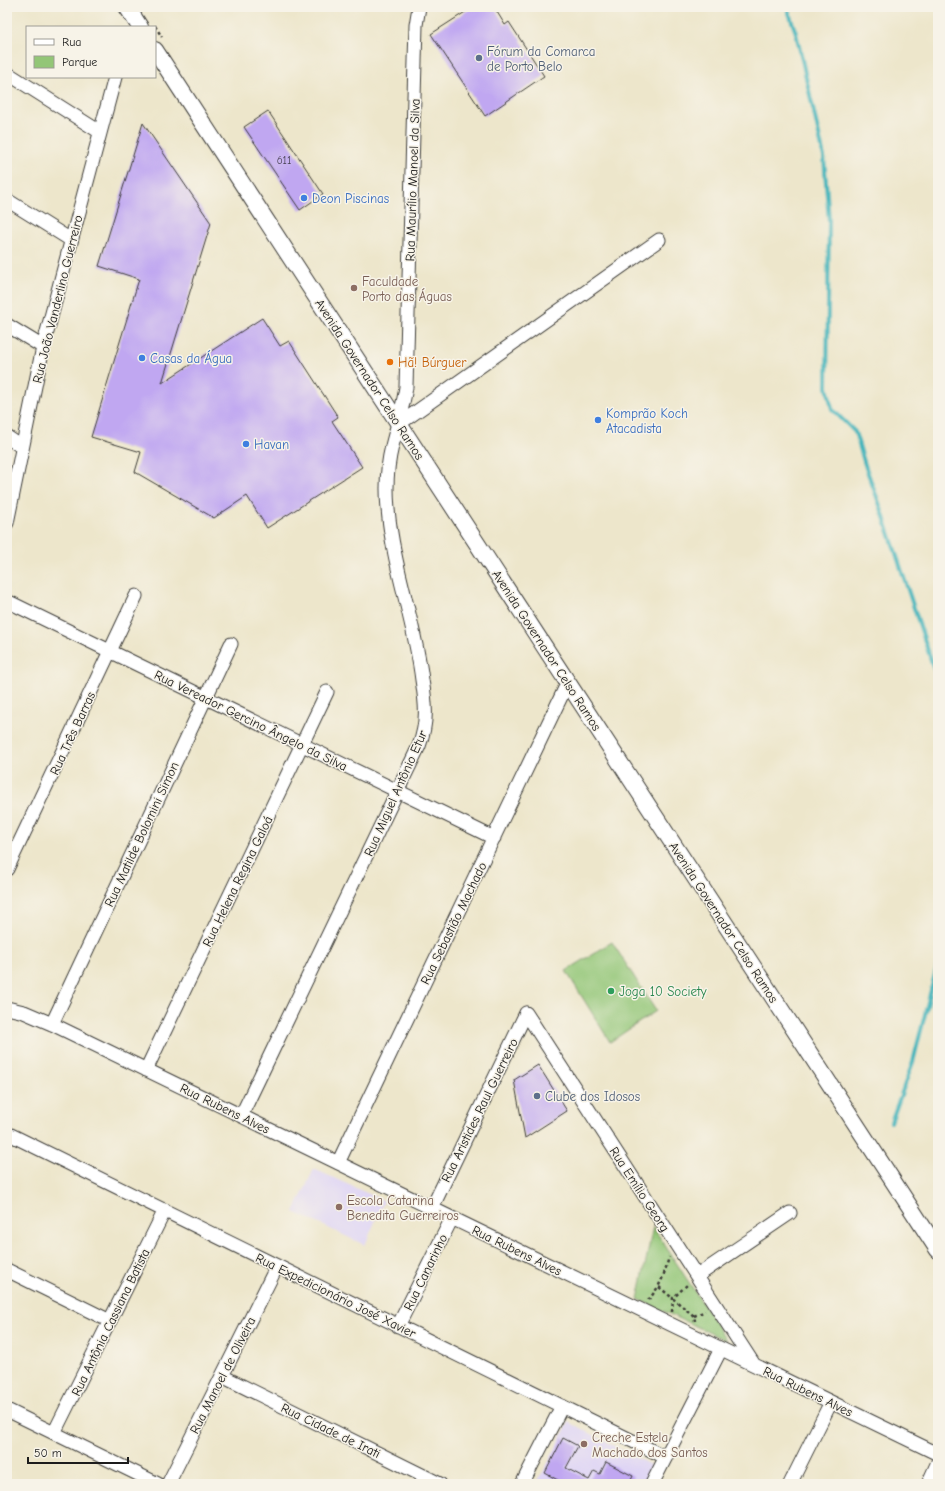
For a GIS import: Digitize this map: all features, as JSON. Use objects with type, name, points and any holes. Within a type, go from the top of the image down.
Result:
[{"type":"main road","name":"Avenida Governador Celso Ramos","points":[[156,52],[938,1250]]},
{"type":"street","name":"Rua Maurílio Manoel da Silva","points":[[399,424],[406,387],[416,25],[419,7]]},
{"type":"street","points":[[7,73],[100,132]]},
{"type":"street","name":"Rua João Vanderlino Guerreiro","points":[[7,523],[43,347],[115,78]]},
{"type":"street","points":[[7,200],[71,240]]},
{"type":"street","points":[[399,424],[659,240]]},
{"type":"street","points":[[7,325],[43,347]]},
{"type":"street","name":"Rua Miguel Antônio Etur","points":[[241,1116],[398,791],[423,736],[426,724],[426,710],[417,643],[396,556],[388,510],[387,487],[389,464],[392,445],[399,424]]},
{"type":"street","points":[[7,438],[22,447]]},
{"type":"street","name":"Rua Três Barras","points":[[7,869],[136,596]]},
{"type":"street","name":"Rua Vereador Gercino Ângelo da Silva","points":[[7,601],[494,838]]},
{"type":"street","name":"Rua Matilde Bolomini Simon","points":[[52,1024],[231,644]]},
{"type":"street","name":"Rua Sebastião Machado","points":[[338,1163],[568,682]]},
{"type":"street","name":"Rua Helena Regina Galoá","points":[[146,1070],[327,692]]},
{"type":"street","name":"Rua Rubens Alves","points":[[7,1008],[24,1012],[52,1024],[938,1454]]},
{"type":"street","name":"Rua Aristides Raul Guerreiro","points":[[432,1208],[526,1012]]},
{"type":"street","name":"Rua Emílio Georg","points":[[526,1012],[754,1365]]},
{"type":"street","name":"Rua Expedicionário José Xavier","points":[[7,1133],[665,1457]]},
{"type":"street","name":"Rua Antônia Cassiana Batista","points":[[54,1433],[165,1210]]},
{"type":"street","points":[[697,1276],[790,1213]]},
{"type":"street","name":"Rua Canarinho","points":[[398,1326],[452,1218]]},
{"type":"street","name":"Rua Manoel de Oliveira","points":[[168,1484],[277,1266]]},
{"type":"street","points":[[7,1270],[110,1321]]},
{"type":"street","points":[[652,1484],[721,1349]]},
{"type":"street","name":"Rua Cidade de Irati","points":[[222,1376],[440,1484]]},
{"type":"street","points":[[790,1484],[831,1402]]},
{"type":"street","points":[[522,1484],[562,1406]]},
{"type":"street","points":[[7,1410],[158,1484]]},
{"type":"street","points":[[928,1484],[938,1462]]},
{"type":"path","points":[[640,1309],[659,1287],[663,1280],[673,1240]]},
{"type":"path","points":[[672,1325],[672,1298],[697,1276]]},
{"type":"path","points":[[659,1287],[694,1316]]},
{"type":"shaded area","name":"Escola Catarina Benedita Guerreiros","points":[[314,1169],[384,1201],[365,1245],[294,1212]]},
{"type":"shaded area","name":"Creche Estela Machado dos Santos","points":[[569,1422],[652,1466],[643,1484],[537,1484]]},
{"type":"green space","name":"Joga 10 Society","points":[[612,942],[656,1011],[610,1042],[566,971]]},
{"type":"green space","points":[[653,1227],[727,1341],[638,1299]]},
{"type":"building","name":"Fórum da Comarca de Porto Belo","points":[[473,7],[494,7],[505,25],[509,22],[544,76],[485,116],[431,34]]},
{"type":"building","points":[[268,111],[323,194],[300,210],[244,127]]},
{"type":"building","points":[[143,123],[211,223],[162,383],[262,318],[280,346],[289,341],[338,417],[332,421],[362,467],[267,528],[247,496],[214,518],[135,472],[141,452],[91,437],[139,279],[99,266]]},
{"type":"building","name":"Clube dos Idosos","points":[[538,1065],[567,1111],[525,1138],[514,1080]]},
{"type":"building","points":[[563,1438],[578,1446],[566,1468],[589,1480],[594,1471],[600,1474],[606,1462],[633,1476],[629,1484],[565,1484],[545,1473]]},
{"type":"waterway","points":[[787,7],[796,33],[824,157],[829,221],[827,387],[832,409],[855,432],[938,681]]},
{"type":"waterway","points":[[891,1122],[913,1062],[938,962]]},
{"type":"place","name":"Fórum da Comarca de Porto Belo","points":[[479,58]]},
{"type":"place","name":"Deon Piscinas","points":[[304,198]]},
{"type":"place","name":"Faculdade Porto das Águas","points":[[354,288]]},
{"type":"place","name":"Casas da Água","points":[[142,358]]},
{"type":"place","name":"Hã! Búrguer","points":[[390,362]]},
{"type":"place","name":"Komprão Koch Atacadista","points":[[598,420]]},
{"type":"place","name":"Havan","points":[[246,444]]},
{"type":"place","name":"Joga 10 Society","points":[[611,991]]},
{"type":"place","name":"Clube dos Idosos","points":[[537,1096]]},
{"type":"place","name":"Escola Catarina Benedita Guerreiros","points":[[339,1207]]},
{"type":"place","name":"Creche Estela Machado dos Santos","points":[[584,1444]]}]
